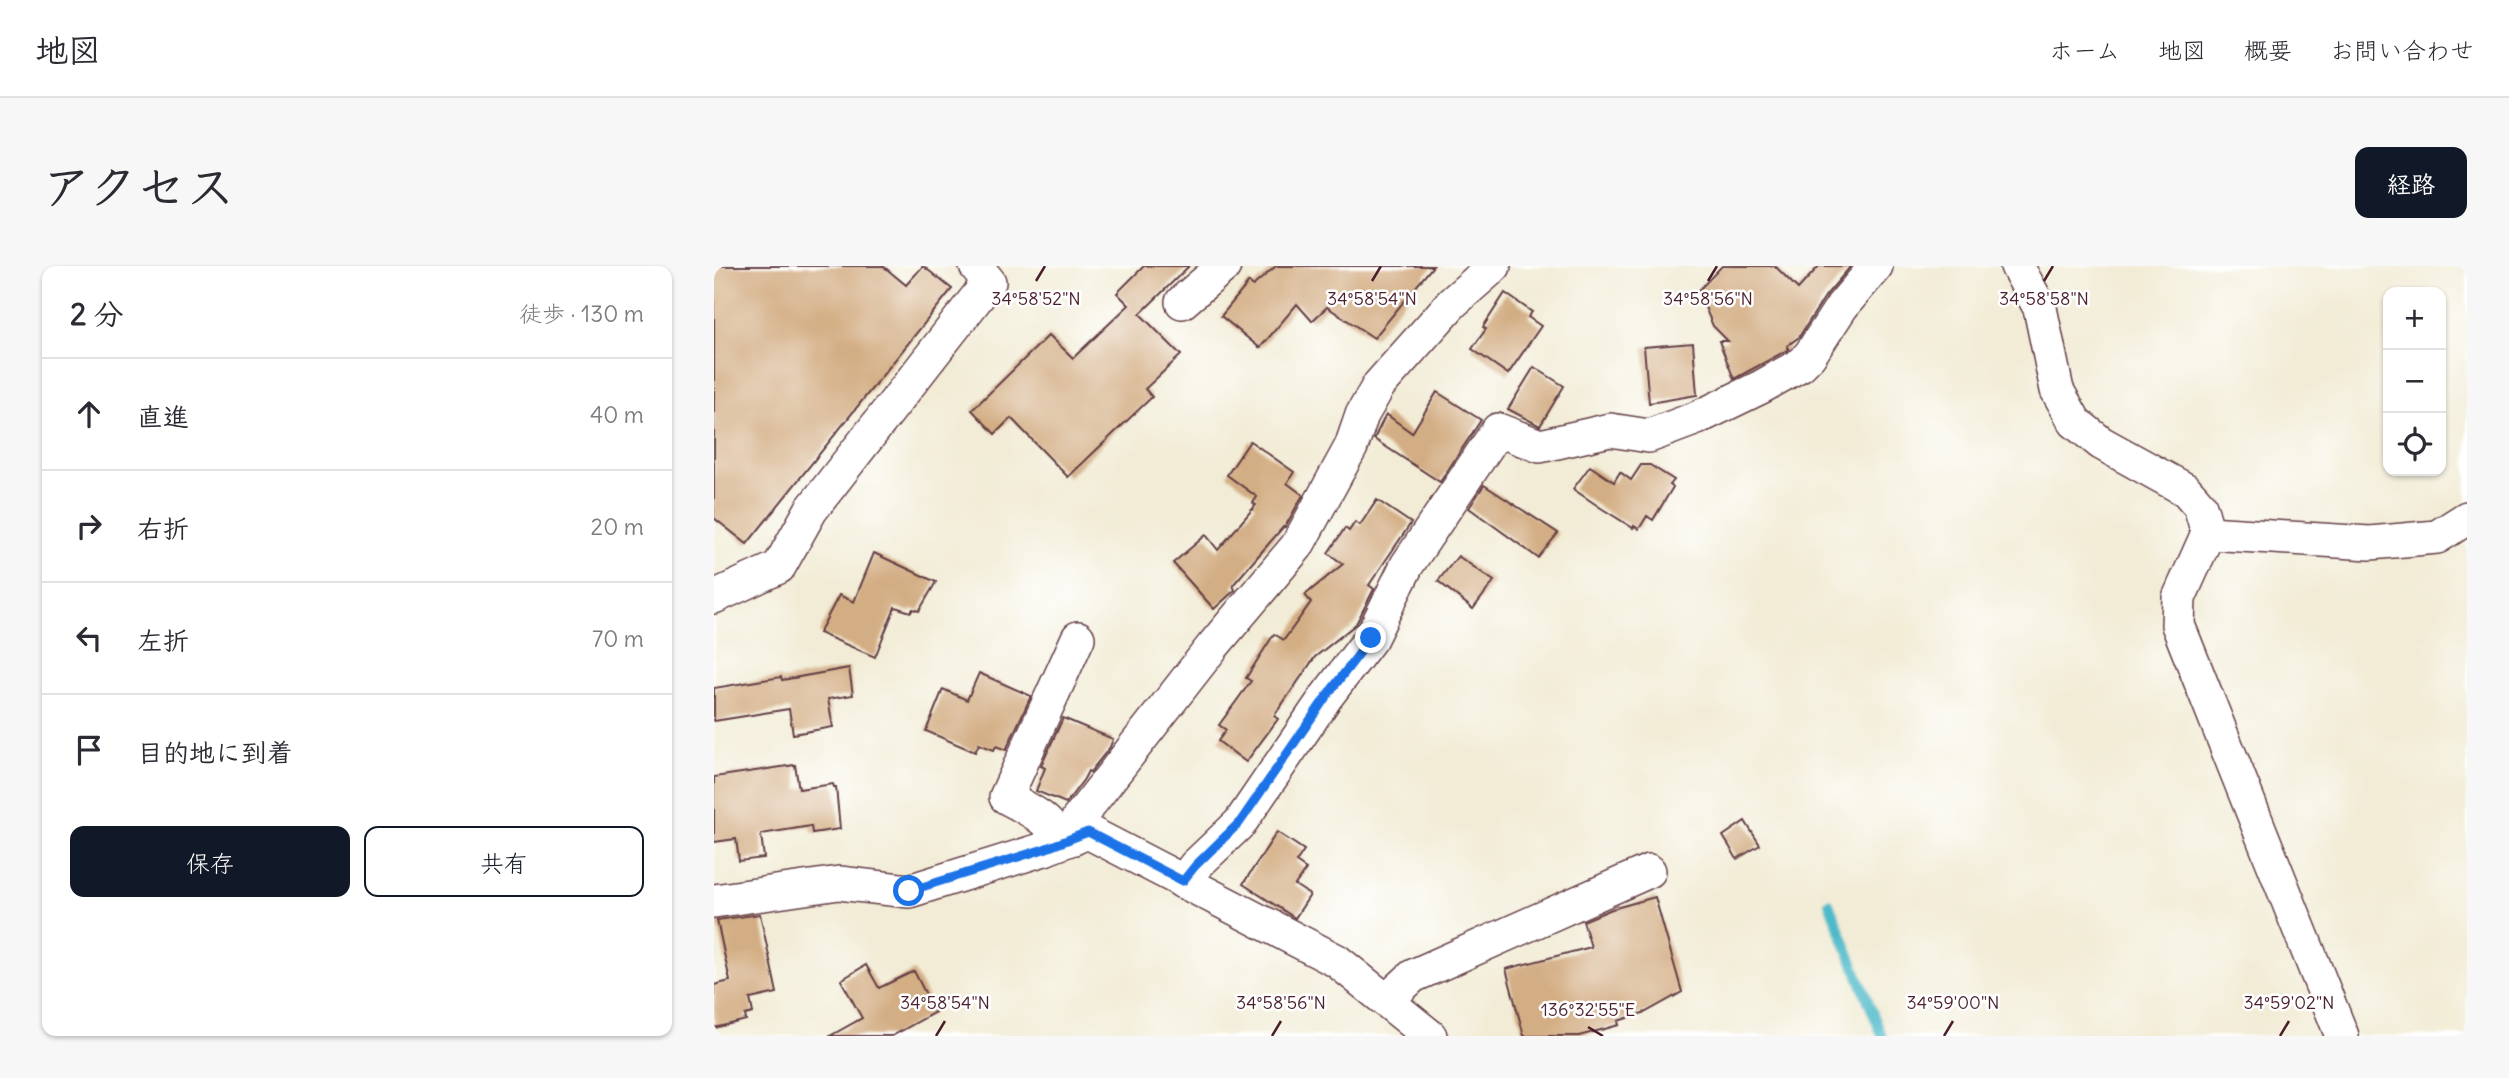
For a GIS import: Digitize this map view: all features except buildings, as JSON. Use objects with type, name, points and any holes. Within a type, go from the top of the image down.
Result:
[{"type":"street","points":[[714,597],[779,567],[811,510],[989,282],[976,266]]},
{"type":"street","points":[[1182,302],[1224,266]]},
{"type":"street","points":[[1059,844],[1205,657],[1297,546],[1351,447],[1362,415],[1379,385],[1452,303],[1494,266]]},
{"type":"street","points":[[1183,881],[1240,822],[1326,697],[1371,638],[1408,565],[1498,430],[1540,446],[1610,430],[1649,436],[1697,418],[1800,365],[1810,355],[1842,306],[1876,266]]},
{"type":"street","points":[[2017,266],[2040,308],[2057,390],[2075,422],[2101,443],[2186,490],[2200,506],[2208,533],[2179,598],[2178,625],[2342,1036]]},
{"type":"street","points":[[2208,533],[2370,543],[2437,537],[2467,518]]},
{"type":"street","points":[[1059,844],[1053,840],[1054,833],[1050,824],[1006,797],[1078,638]]},
{"type":"street","points":[[714,901],[839,883],[909,891],[1059,844],[1088,832],[1337,961],[1430,1036]]},
{"type":"street","points":[[1387,1000],[1413,976],[1649,872]]},
{"type":"waterway","points":[[1829,903],[1882,1036]]},
{"type":"route","points":[[909,891],[1044,849],[1088,832],[1183,881],[1240,822],[1298,736],[1371,638]]}]
